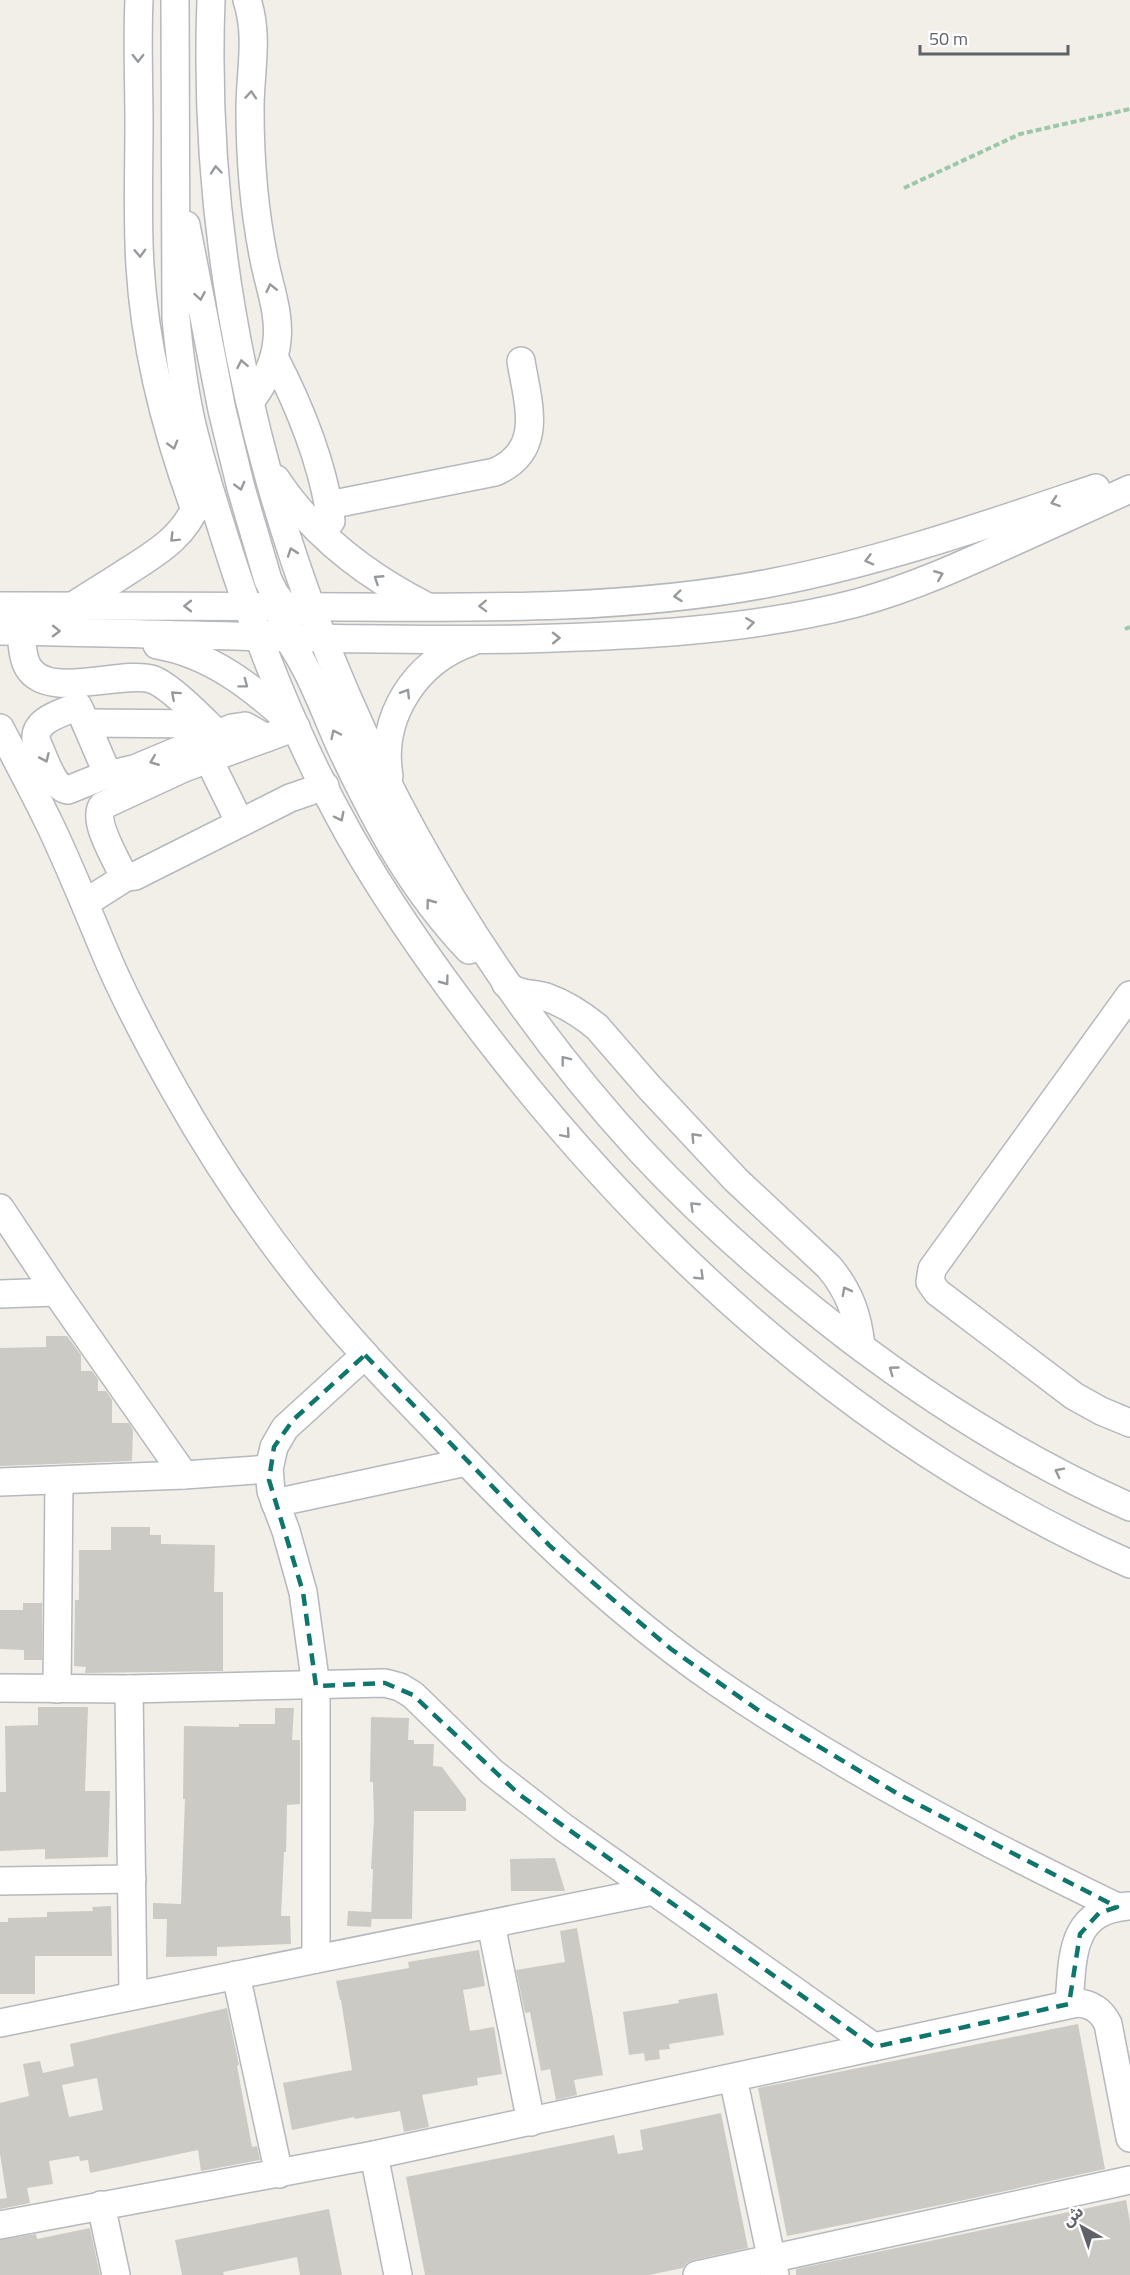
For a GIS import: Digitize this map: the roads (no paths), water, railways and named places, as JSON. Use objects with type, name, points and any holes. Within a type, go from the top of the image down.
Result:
[{"type":"street","points":[[138,0],[139,217],[145,317],[164,415],[195,510]]},
{"type":"street","points":[[175,0],[176,318],[181,368],[202,467],[258,638],[296,727],[374,877],[432,964],[495,1047],[595,1167],[705,1281],[811,1372],[917,1448],[1016,1507],[1130,1564]]},
{"type":"street","points":[[212,0],[212,118],[218,204],[229,289],[249,402],[263,458],[323,639],[391,789],[441,880],[513,991],[594,1097],[678,1190],[755,1262],[808,1307],[900,1376],[988,1432],[1099,1494],[1130,1507]]},
{"type":"street","points":[[247,0],[253,33],[250,106],[255,208],[277,323],[274,357],[260,388],[249,402]]},
{"type":"street","points":[[174,177],[192,254],[222,410],[241,488],[268,580],[283,607],[301,625],[323,639]]},
{"type":"street","points":[[274,357],[308,429],[320,466],[329,505],[334,546]]},
{"type":"street","points":[[329,505],[505,468],[525,445],[530,424],[521,362]]},
{"type":"street","points":[[263,458],[295,505],[334,546],[376,579],[430,608]]},
{"type":"street","points":[[6,627],[73,606],[169,544],[179,534],[195,510],[202,482],[202,467]]},
{"type":"street","points":[[73,606],[430,608],[570,604],[673,597],[768,584],[815,574],[926,544],[1130,476]]},
{"type":"street","points":[[6,627],[288,639],[476,640],[609,637],[780,619],[859,602],[935,577],[1130,489]]},
{"type":"street","points":[[246,606],[274,622],[288,639],[313,686],[368,805],[392,849],[431,906],[484,965],[513,991],[529,993],[558,1002],[597,1027],[692,1134],[840,1280],[855,1312],[861,1347]]},
{"type":"street","points":[[6,627],[30,670],[78,704],[204,746]]},
{"type":"street","points":[[112,633],[143,643],[184,651],[212,663],[238,679],[296,727]]},
{"type":"street","points":[[391,789],[387,755],[389,738],[395,714],[404,694],[431,664],[445,654],[476,640]]},
{"type":"street","points":[[240,823],[204,746],[166,687],[153,679],[137,678],[78,704],[45,721],[37,729],[36,740],[58,787],[98,792],[204,746],[245,726],[266,738],[296,727]]},
{"type":"street","points":[[78,704],[98,792],[121,871],[126,877]]},
{"type":"street","points":[[0,728],[50,826],[142,1030],[212,1152],[250,1210],[292,1266],[365,1355],[466,1462],[588,1582],[714,1680],[828,1753],[898,1794],[1001,1850],[1123,1906]]},
{"type":"street","points":[[98,792],[134,769],[204,746]]},
{"type":"street","points":[[204,746],[170,784],[120,807],[115,816],[130,852],[137,859],[146,859],[197,837],[212,838]]},
{"type":"street","points":[[85,903],[126,877],[135,876],[290,798],[325,786]]},
{"type":"street","points":[[1130,995],[932,1269],[930,1282],[937,1292],[1074,1396],[1130,1423]]},
{"type":"street","points":[[0,1208],[184,1475]]},
{"type":"street","points":[[0,1294],[56,1292]]},
{"type":"street","points":[[316,1959],[316,1686],[303,1592],[292,1551],[271,1491],[269,1469],[273,1447],[285,1428],[365,1355]]},
{"type":"street","points":[[275,1503],[466,1462]]},
{"type":"street","points":[[0,1482],[184,1475],[269,1469]]},
{"type":"street","points":[[57,1689],[59,1481]]},
{"type":"street","points":[[1099,1494],[1130,1484]]},
{"type":"street","points":[[0,1688],[129,1689],[385,1683],[400,1687],[413,1695],[464,1747],[520,1795],[874,2047]]},
{"type":"street","points":[[129,1689],[134,1994]]},
{"type":"street","points":[[0,1881],[132,1879]]},
{"type":"street","points":[[0,2023],[134,1994],[653,1891]]},
{"type":"street","points":[[1069,2004],[1074,1952],[1080,1934],[1091,1919],[1108,1909],[1123,1906]]},
{"type":"street","points":[[491,1924],[531,2121]]},
{"type":"street","points":[[236,1975],[279,2174]]},
{"type":"street","points":[[0,2225],[374,2155],[1069,2004],[1093,2006],[1099,2010],[1108,2024],[1130,2138]]},
{"type":"street","points":[[733,2078],[773,2267]]},
{"type":"street","points":[[374,2155],[398,2275]]},
{"type":"street","points":[[698,2275],[773,2267],[1130,2180]]},
{"type":"street","points":[[100,2205],[116,2275]]}]
